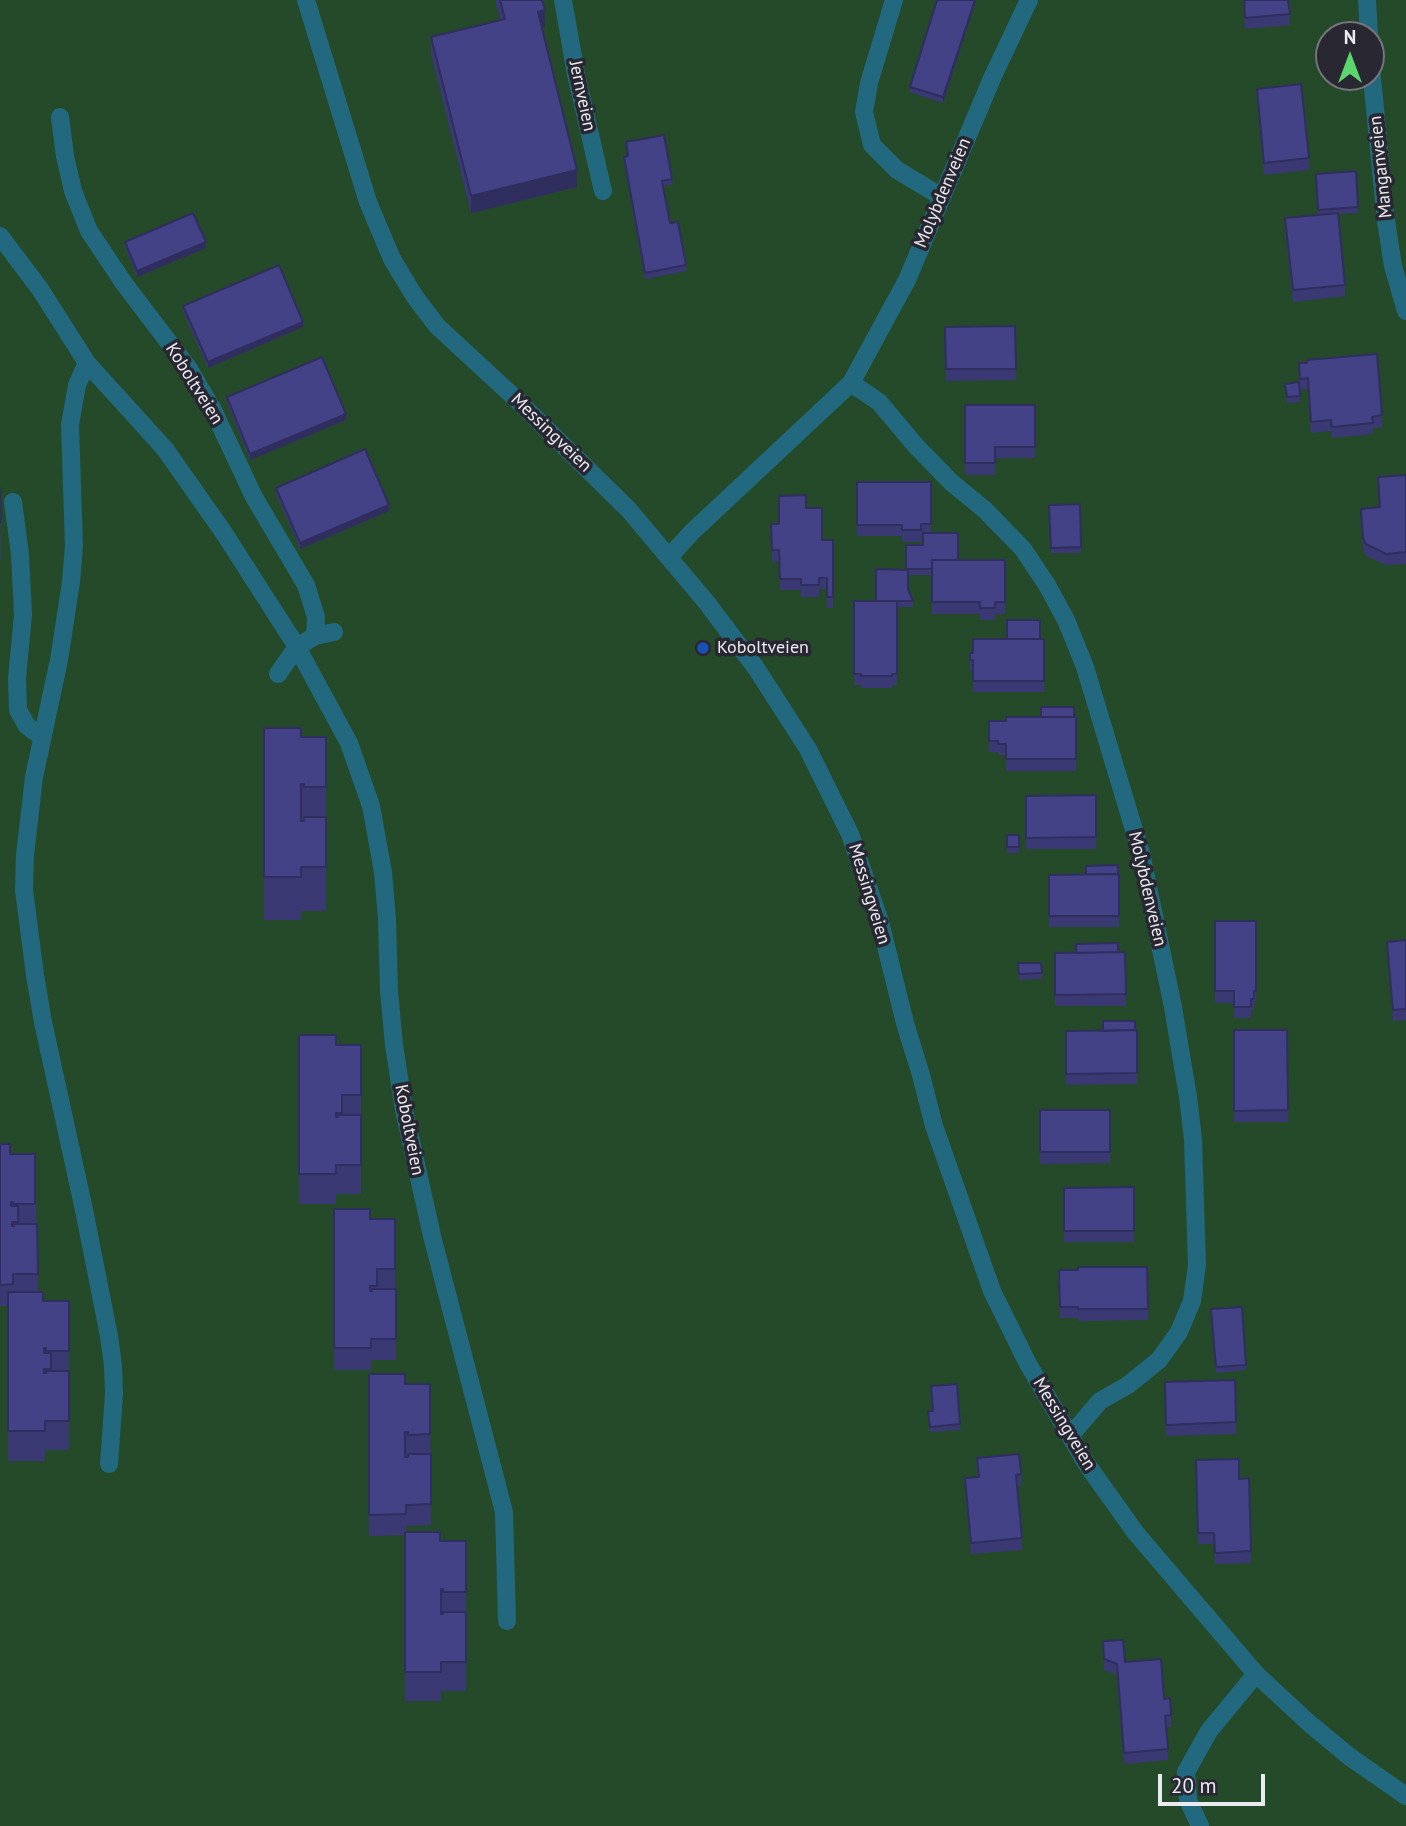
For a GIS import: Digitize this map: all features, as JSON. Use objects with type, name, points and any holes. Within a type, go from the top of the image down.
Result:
[{"type":"street","name":"Messingveien","points":[[306,0],[368,202],[392,259],[415,297],[437,326],[629,510],[707,603],[756,668],[808,749],[850,834],[880,922],[934,1126],[992,1291],[1028,1364],[1086,1463],[1135,1532],[1256,1674],[1350,1757],[1406,1796]]},
{"type":"street","name":"Jernveien","points":[[564,0],[576,75],[603,191]]},
{"type":"street","points":[[894,0],[869,83],[864,112],[872,145],[897,170],[942,197]]},
{"type":"street","name":"Molybdenveien","points":[[669,558],[692,532],[851,383],[907,280],[992,76],[1029,0]]},
{"type":"street","points":[[1367,0],[1368,21]]},
{"type":"street","name":"Manganveien","points":[[1373,91],[1386,221],[1400,266],[1406,312]]},
{"type":"street","name":"Koboltveien","points":[[60,117],[73,191],[89,231],[123,282],[189,369],[213,410],[254,497],[306,585],[316,617],[314,636]]},
{"type":"street","name":"Koboltveien","points":[[0,236],[40,289],[87,363],[165,449],[224,533],[297,648],[349,743],[371,806],[383,872],[389,991],[404,1110],[432,1237],[504,1512],[507,1621]]},
{"type":"street","points":[[87,363],[77,385],[70,425],[74,546],[71,582],[60,660],[34,776],[24,890],[41,1010],[109,1336],[114,1393],[109,1464]]},
{"type":"street","name":"Molybdenveien","points":[[851,383],[878,402],[915,446],[1023,549],[1047,585],[1066,620],[1084,667],[1141,853],[1173,1007],[1188,1097],[1193,1139],[1197,1265],[1192,1301],[1179,1332],[1159,1360],[1128,1385],[1100,1401],[1070,1436]]},
{"type":"street","points":[[13,502],[20,554],[23,615],[17,678],[18,710],[27,726],[42,737]]},
{"type":"street","points":[[278,674],[297,648],[314,636],[334,632]]},
{"type":"street","points":[[1200,1826],[1188,1800],[1186,1772],[1209,1731],[1256,1674]]},
{"type":"green space","points":[[0,0],[1406,0],[1406,1826],[0,1826]]},
{"type":"building","points":[[500,0],[542,0],[545,10],[538,12],[577,170],[471,196],[431,37],[505,19]]},
{"type":"building","points":[[937,0],[975,0],[943,97],[910,87]]},
{"type":"building","points":[[1244,0],[1288,0],[1290,14],[1245,18]]},
{"type":"building","points":[[1301,84],[1309,158],[1264,163],[1257,89]]},
{"type":"building","points":[[664,135],[672,179],[662,181],[670,223],[678,222],[686,265],[645,273],[624,157],[628,156],[626,142]]},
{"type":"building","points":[[1356,171],[1358,207],[1318,210],[1316,174]]},
{"type":"building","points":[[193,213],[206,242],[137,271],[125,242]]},
{"type":"building","points":[[1338,213],[1345,285],[1293,290],[1285,218]]},
{"type":"building","points":[[279,265],[303,322],[208,362],[183,306]]},
{"type":"building","points":[[1015,326],[1016,369],[946,369],[945,327]]},
{"type":"building","points":[[1377,354],[1382,415],[1372,417],[1373,423],[1332,427],[1331,420],[1311,422],[1308,378],[1300,379],[1299,363]]},
{"type":"building","points":[[322,357],[346,414],[250,454],[227,397]]},
{"type":"building","points":[[1299,382],[1300,396],[1287,397],[1285,384]]},
{"type":"building","points":[[965,405],[1035,405],[1035,447],[995,447],[995,463],[965,463]]},
{"type":"building","points":[[365,449],[389,505],[300,543],[276,488]]},
{"type":"building","points":[[1406,475],[1406,552],[1386,554],[1366,544],[1363,538],[1361,509],[1380,507],[1378,477]]},
{"type":"building","points":[[857,482],[931,482],[931,524],[921,524],[921,530],[902,530],[902,525],[857,525]]},
{"type":"building","points":[[806,495],[806,508],[822,508],[822,540],[833,540],[833,597],[827,597],[827,578],[819,578],[819,585],[801,585],[801,579],[780,579],[779,550],[772,550],[771,524],[779,524],[779,496]]},
{"type":"building","points":[[1080,504],[1081,547],[1051,548],[1049,505]]},
{"type":"building","points":[[923,533],[958,533],[958,560],[932,560],[932,569],[906,569],[906,545],[923,545]]},
{"type":"building","points":[[932,560],[1005,560],[1005,602],[995,602],[995,608],[980,608],[980,602],[932,602]]},
{"type":"building","points":[[876,569],[908,570],[908,589],[913,601],[876,601]]},
{"type":"building","points":[[854,601],[897,601],[897,674],[854,674]]},
{"type":"building","points":[[1007,620],[1040,620],[1040,639],[1007,639]]},
{"type":"building","points":[[973,639],[1044,639],[1044,681],[973,681],[973,660],[970,660],[970,653],[973,653]]},
{"type":"building","points":[[1041,707],[1074,707],[1074,717],[1041,717]]},
{"type":"building","points":[[1006,717],[1076,717],[1076,759],[1006,759],[1006,744],[989,741],[989,721],[1006,721]]},
{"type":"building","points":[[264,728],[301,728],[301,737],[326,737],[326,787],[304,787],[304,784],[301,784],[301,821],[304,821],[304,817],[326,817],[326,867],[301,867],[301,877],[264,877]]},
{"type":"building","points":[[1096,795],[1096,837],[1026,838],[1026,796]]},
{"type":"building","points":[[1007,835],[1019,835],[1019,847],[1007,847]]},
{"type":"building","points":[[1118,865],[1118,874],[1086,874],[1086,866]]},
{"type":"building","points":[[1119,874],[1119,916],[1049,916],[1049,875]]},
{"type":"building","points":[[1215,921],[1256,921],[1256,991],[1254,999],[1251,999],[1251,1007],[1234,1007],[1234,991],[1215,991]]},
{"type":"building","points":[[1406,940],[1406,1009],[1393,1010],[1387,942]]},
{"type":"building","points":[[1118,943],[1118,952],[1076,953],[1076,944]]},
{"type":"building","points":[[1125,952],[1126,994],[1055,995],[1055,953]]},
{"type":"building","points":[[1018,963],[1041,963],[1042,973],[1019,974]]},
{"type":"building","points":[[1103,1021],[1135,1021],[1135,1030],[1103,1031]]},
{"type":"building","points":[[1137,1030],[1137,1073],[1066,1074],[1066,1031]]},
{"type":"building","points":[[1234,1030],[1287,1030],[1288,1110],[1234,1111]]},
{"type":"building","points":[[299,1035],[336,1035],[336,1045],[361,1045],[361,1095],[342,1095],[342,1113],[336,1113],[336,1117],[361,1115],[361,1165],[336,1165],[336,1174],[299,1174]]},
{"type":"building","points":[[1040,1110],[1110,1110],[1110,1152],[1040,1152]]},
{"type":"building","points":[[0,1144],[10,1144],[10,1154],[35,1154],[35,1204],[11,1202],[11,1206],[18,1206],[18,1222],[12,1222],[12,1226],[37,1224],[38,1274],[13,1274],[13,1284],[0,1285]]},
{"type":"building","points":[[1134,1187],[1134,1231],[1064,1231],[1064,1188]]},
{"type":"building","points":[[334,1209],[370,1209],[370,1219],[395,1219],[395,1269],[377,1269],[377,1286],[370,1286],[370,1291],[396,1289],[396,1339],[371,1339],[371,1348],[334,1348]]},
{"type":"building","points":[[1078,1267],[1147,1267],[1148,1309],[1060,1307],[1059,1270],[1078,1270]]},
{"type":"building","points":[[8,1292],[43,1292],[43,1301],[69,1301],[69,1351],[46,1351],[44,1348],[44,1353],[51,1353],[51,1369],[44,1369],[44,1373],[69,1371],[69,1421],[45,1421],[45,1431],[8,1431]]},
{"type":"building","points":[[1242,1307],[1246,1365],[1216,1367],[1211,1309]]},
{"type":"building","points":[[369,1374],[405,1374],[405,1384],[430,1384],[430,1434],[408,1435],[408,1432],[405,1432],[405,1457],[408,1457],[408,1454],[431,1454],[431,1504],[406,1505],[406,1514],[369,1515]]},
{"type":"building","points":[[1235,1380],[1236,1422],[1166,1425],[1165,1382]]},
{"type":"building","points":[[957,1384],[960,1424],[930,1427],[928,1411],[933,1411],[931,1386]]},
{"type":"building","points":[[1019,1454],[1021,1474],[1016,1475],[1022,1538],[971,1543],[965,1478],[979,1477],[977,1458]]},
{"type":"building","points":[[1239,1459],[1239,1479],[1249,1478],[1251,1551],[1215,1553],[1214,1533],[1198,1533],[1196,1460]]},
{"type":"building","points":[[405,1532],[440,1532],[440,1541],[466,1541],[466,1592],[443,1592],[441,1589],[441,1614],[466,1612],[466,1662],[441,1662],[441,1672],[405,1672]]},
{"type":"building","points":[[1123,1640],[1125,1662],[1161,1659],[1164,1699],[1170,1698],[1171,1715],[1165,1716],[1168,1749],[1124,1753],[1117,1664],[1104,1659],[1103,1641]]},
{"type":"place","name":"Koboltveien","points":[[703,648]]}]
